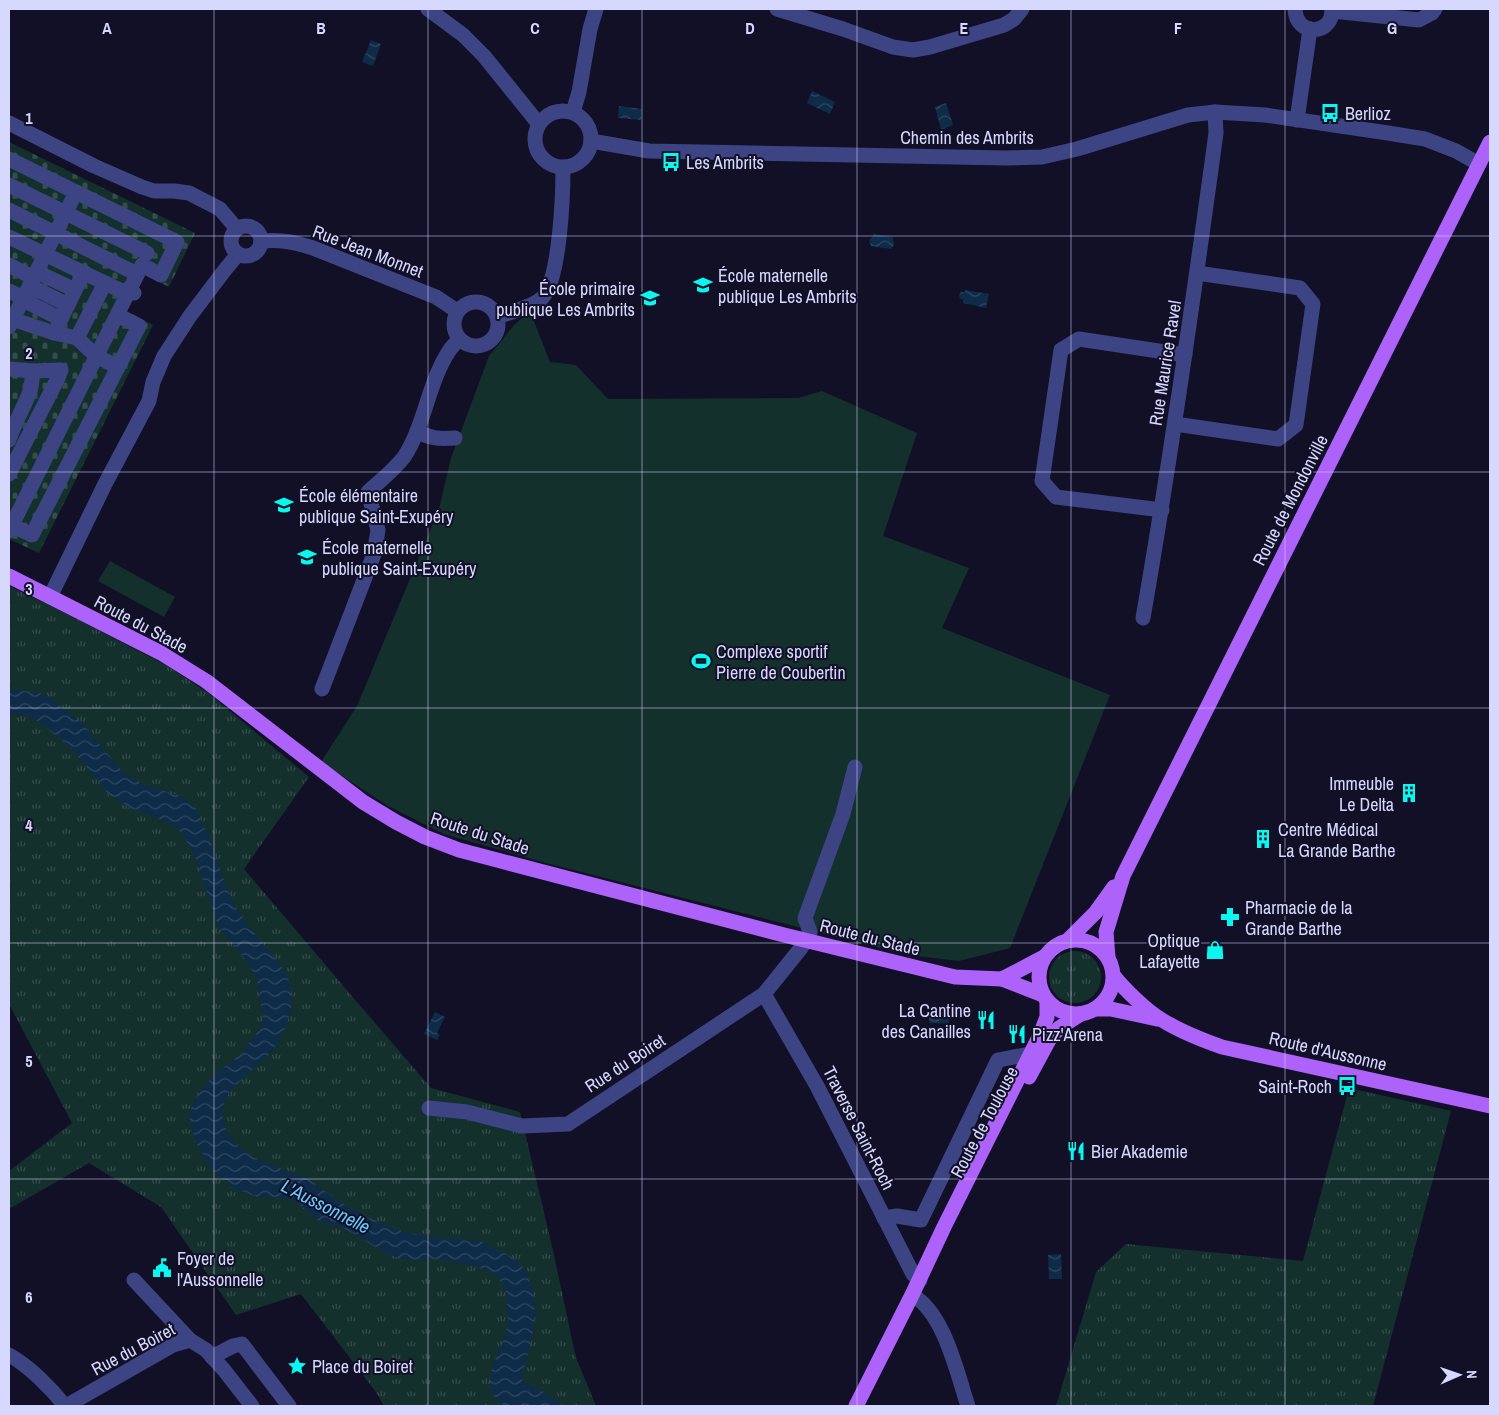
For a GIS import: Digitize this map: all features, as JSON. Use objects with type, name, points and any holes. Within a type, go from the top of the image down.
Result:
[{"type":"main road","name":"Route de Mondonville","points":[[1108,957],[1106,932],[1123,876],[1490,142]]},
{"type":"main road","name":"Route du Stade","points":[[9,576],[161,653],[206,681],[363,802],[425,837],[459,850],[955,977],[1002,979],[1045,998]]},
{"type":"main road","name":"Route de Mondonville","points":[[1068,940],[1096,912],[1123,876]]},
{"type":"main road","points":[[1068,940],[1087,940],[1095,944],[1108,957],[1114,976],[1110,992],[1107,999],[1088,1012],[1071,1014],[1062,1012],[1045,998],[1038,976],[1044,957],[1054,946],[1068,940]]},
{"type":"main road","points":[[1002,979],[1044,957]]},
{"type":"main road","name":"Route d'Aussonne","points":[[1114,976],[1120,984],[1161,1020]]},
{"type":"main road","name":"Route de Toulouse","points":[[856,1406],[1040,1035],[1047,1017],[1045,998]]},
{"type":"main road","name":"Route d'Aussonne","points":[[1088,1012],[1111,1009],[1161,1020],[1195,1037],[1222,1047],[1490,1106]]},
{"type":"main road","name":"Route de Toulouse","points":[[930,1257],[949,1229],[1049,1040],[1059,1028],[1088,1012]]},
{"type":"street","points":[[428,9],[464,35],[484,56],[538,123]]},
{"type":"street","points":[[573,112],[596,9]]},
{"type":"street","points":[[777,9],[843,29],[893,47],[913,50],[930,47],[1004,25],[1014,19],[1022,9]]},
{"type":"street","points":[[1295,9],[1298,21],[1302,26],[1310,29],[1321,28],[1326,25],[1330,20],[1332,10],[1419,20],[1432,13],[1435,9]]},
{"type":"street","points":[[1298,120],[1310,29]]},
{"type":"street","points":[[564,110],[573,112],[583,119],[590,129],[590,149],[579,163],[564,168],[554,167],[546,163],[535,148],[534,139],[538,123],[546,115],[555,112],[564,110]]},
{"type":"street","name":"Chemin des Ambrits","points":[[591,141],[649,151],[1033,157],[1077,149],[1188,115],[1215,112],[1264,115],[1425,139],[1456,151],[1479,164]]},
{"type":"street","name":"Rue Maurice Ravel","points":[[1143,618],[1162,510],[1198,273],[1216,134],[1215,112]]},
{"type":"street","points":[[9,123],[94,166],[142,187],[154,191],[189,193],[220,209],[237,229]]},
{"type":"street","points":[[9,159],[177,242],[160,275],[66,213],[9,185]]},
{"type":"street","points":[[497,316],[543,298],[549,287],[555,268],[564,168]]},
{"type":"street","points":[[76,192],[30,287],[10,322],[77,338],[96,356],[118,367]]},
{"type":"street","points":[[9,210],[56,233],[142,264]]},
{"type":"street","points":[[246,226],[253,228],[259,234],[261,241],[259,249],[253,254],[245,256],[238,254],[232,249],[230,241],[232,234],[237,229],[246,226]]},
{"type":"street","points":[[117,316],[138,326],[118,367],[32,535],[10,528],[96,356],[117,316],[130,292],[158,232]]},
{"type":"street","points":[[9,237],[105,283],[130,292]]},
{"type":"street","name":"Rue Jean Monnet","points":[[261,241],[292,242],[313,248],[436,297],[458,311]]},
{"type":"street","points":[[50,597],[148,401],[153,382],[164,356],[196,308],[238,254]]},
{"type":"street","points":[[9,265],[61,319]]},
{"type":"street","points":[[54,333],[84,272]]},
{"type":"street","points":[[1175,424],[1278,440],[1296,425],[1313,304],[1300,288],[1198,273]]},
{"type":"street","points":[[77,338],[105,283]]},
{"type":"street","points":[[30,287],[68,305]]},
{"type":"street","points":[[9,291],[30,287],[75,290]]},
{"type":"street","points":[[470,302],[486,304],[493,309],[497,316],[496,334],[491,341],[483,345],[474,346],[466,344],[456,334],[454,322],[458,311],[470,302]]},
{"type":"street","points":[[322,689],[374,554],[378,530],[368,492],[403,457],[417,431],[440,369],[449,351],[459,339]]},
{"type":"street","points":[[1162,510],[1056,497],[1042,481],[1061,350],[1079,339],[1185,355]]},
{"type":"street","points":[[9,369],[33,371],[60,370],[58,378],[9,474]]},
{"type":"street","points":[[27,439],[10,435],[30,389],[33,371]]},
{"type":"street","points":[[417,431],[425,436],[439,439],[455,438]]},
{"type":"street","points":[[55,438],[76,448]]},
{"type":"street","points":[[806,940],[810,932],[805,918],[843,814],[855,767]]},
{"type":"street","name":"Rue du Boiret","points":[[429,1108],[468,1112],[522,1126],[568,1124],[764,994],[806,940]]},
{"type":"street","name":"Traverse Saint-Roch","points":[[764,994],[817,1086],[913,1274],[920,1280]]},
{"type":"street","points":[[884,1218],[897,1216],[921,1220],[998,1060],[1030,1054]]},
{"type":"street","points":[[134,1280],[190,1340]]},
{"type":"street","points":[[912,1295],[921,1300],[936,1318],[946,1340],[968,1406]]},
{"type":"street","name":"Rue du Boiret","points":[[65,1406],[173,1345],[190,1340],[206,1350],[252,1406]]},
{"type":"street","points":[[212,1357],[233,1346],[242,1344],[289,1406]]},
{"type":"street","points":[[9,1355],[18,1360],[56,1394],[65,1406]]},
{"type":"green space","points":[[9,142],[195,233],[169,287],[143,274],[125,310],[153,325],[39,553],[9,539]]},
{"type":"green space","name":"Complexe sportif Pierre de Coubertin","points":[[530,311],[550,362],[576,365],[608,399],[798,398],[822,391],[917,433],[883,536],[969,568],[942,628],[1110,695],[1010,948],[959,961],[907,955],[546,863],[444,834],[388,806],[321,762],[357,706],[439,509],[451,458],[489,356],[514,325]]},
{"type":"green space","points":[[110,561],[175,597],[164,617],[98,581]]},
{"type":"green space","points":[[9,586],[166,665],[207,692],[309,777],[244,869],[431,1088],[520,1112],[576,1358],[596,1406],[384,1406],[376,1392],[301,1294],[236,1315],[161,1207],[89,1163],[9,1209],[9,1171],[72,1123],[9,1004]]},
{"type":"green space","points":[[1075,951],[1089,955],[1097,963],[1101,977],[1097,991],[1089,999],[1075,1003],[1061,999],[1053,991],[1049,977],[1053,963],[1061,955]]},
{"type":"green space","points":[[1349,1088],[1451,1111],[1373,1406],[1056,1406],[1096,1272],[1126,1244],[1303,1261]]},
{"type":"water","points":[[371,40],[381,44],[373,66],[362,62]]},
{"type":"water","points":[[812,91],[835,102],[830,114],[807,103]]},
{"type":"water","points":[[946,103],[953,125],[941,130],[935,107]]},
{"type":"water","points":[[619,106],[642,109],[641,120],[618,118]]},
{"type":"water","points":[[873,234],[893,237],[894,245],[891,249],[871,246],[869,240]]},
{"type":"water","points":[[965,290],[989,294],[986,308],[963,303],[959,296]]},
{"type":"water","name":"L'Aussonnelle","points":[[9,690],[40,693],[49,697],[82,723],[123,772],[142,784],[180,796],[194,805],[207,832],[235,906],[279,963],[288,978],[292,1002],[285,1029],[272,1052],[229,1093],[224,1103],[222,1115],[227,1133],[239,1147],[255,1158],[310,1180],[339,1201],[367,1217],[404,1232],[437,1238],[481,1241],[515,1259],[525,1270],[533,1290],[535,1312],[533,1332],[522,1380],[564,1406],[506,1406],[496,1399],[491,1391],[491,1372],[506,1332],[508,1316],[504,1287],[492,1273],[464,1263],[433,1259],[412,1260],[399,1258],[379,1249],[351,1232],[332,1224],[321,1223],[293,1199],[257,1197],[236,1189],[218,1176],[209,1166],[195,1140],[190,1111],[194,1100],[207,1083],[242,1053],[260,1028],[263,1018],[257,978],[218,925],[195,857],[182,833],[170,823],[132,809],[109,795],[71,748],[38,721],[26,715],[9,714]]},
{"type":"water","points":[[929,1011],[949,1011],[949,1024],[929,1023]]},
{"type":"water","points":[[435,1012],[445,1017],[437,1033],[440,1035],[437,1040],[424,1034]]},
{"type":"water","points":[[1061,1254],[1062,1279],[1049,1279],[1048,1255]]},
{"type":"place","name":"Berlioz","points":[[1330,113]]},
{"type":"place","name":"Les Ambrits","points":[[671,162]]},
{"type":"place","name":"École maternelle publique Les Ambrits","points":[[703,285]]},
{"type":"place","name":"École primaire publique Les Ambrits","points":[[650,298]]},
{"type":"place","name":"École élémentaire publique Saint-Exupéry","points":[[284,505]]},
{"type":"place","name":"École maternelle publique Saint-Exupéry","points":[[307,557]]},
{"type":"place","name":"Complexe sportif Pierre de Coubertin","points":[[701,661]]},
{"type":"place","name":"Immeuble Le Delta","points":[[1409,793]]},
{"type":"place","name":"Centre Médical La Grande Barthe","points":[[1263,839]]},
{"type":"place","name":"Pharmacie de la Grande Barthe","points":[[1230,917]]},
{"type":"place","name":"Optique Lafayette","points":[[1215,950]]},
{"type":"place","name":"La Cantine des Canailles","points":[[986,1020]]},
{"type":"place","name":"Pizz'Arena","points":[[1017,1034]]},
{"type":"place","name":"Saint-Roch","points":[[1347,1086]]},
{"type":"place","name":"Bier Akademie","points":[[1076,1151]]},
{"type":"place","name":"Foyer de l'Aussonnelle","points":[[162,1268]]},
{"type":"place","name":"Place du Boiret","points":[[297,1366]]}]
